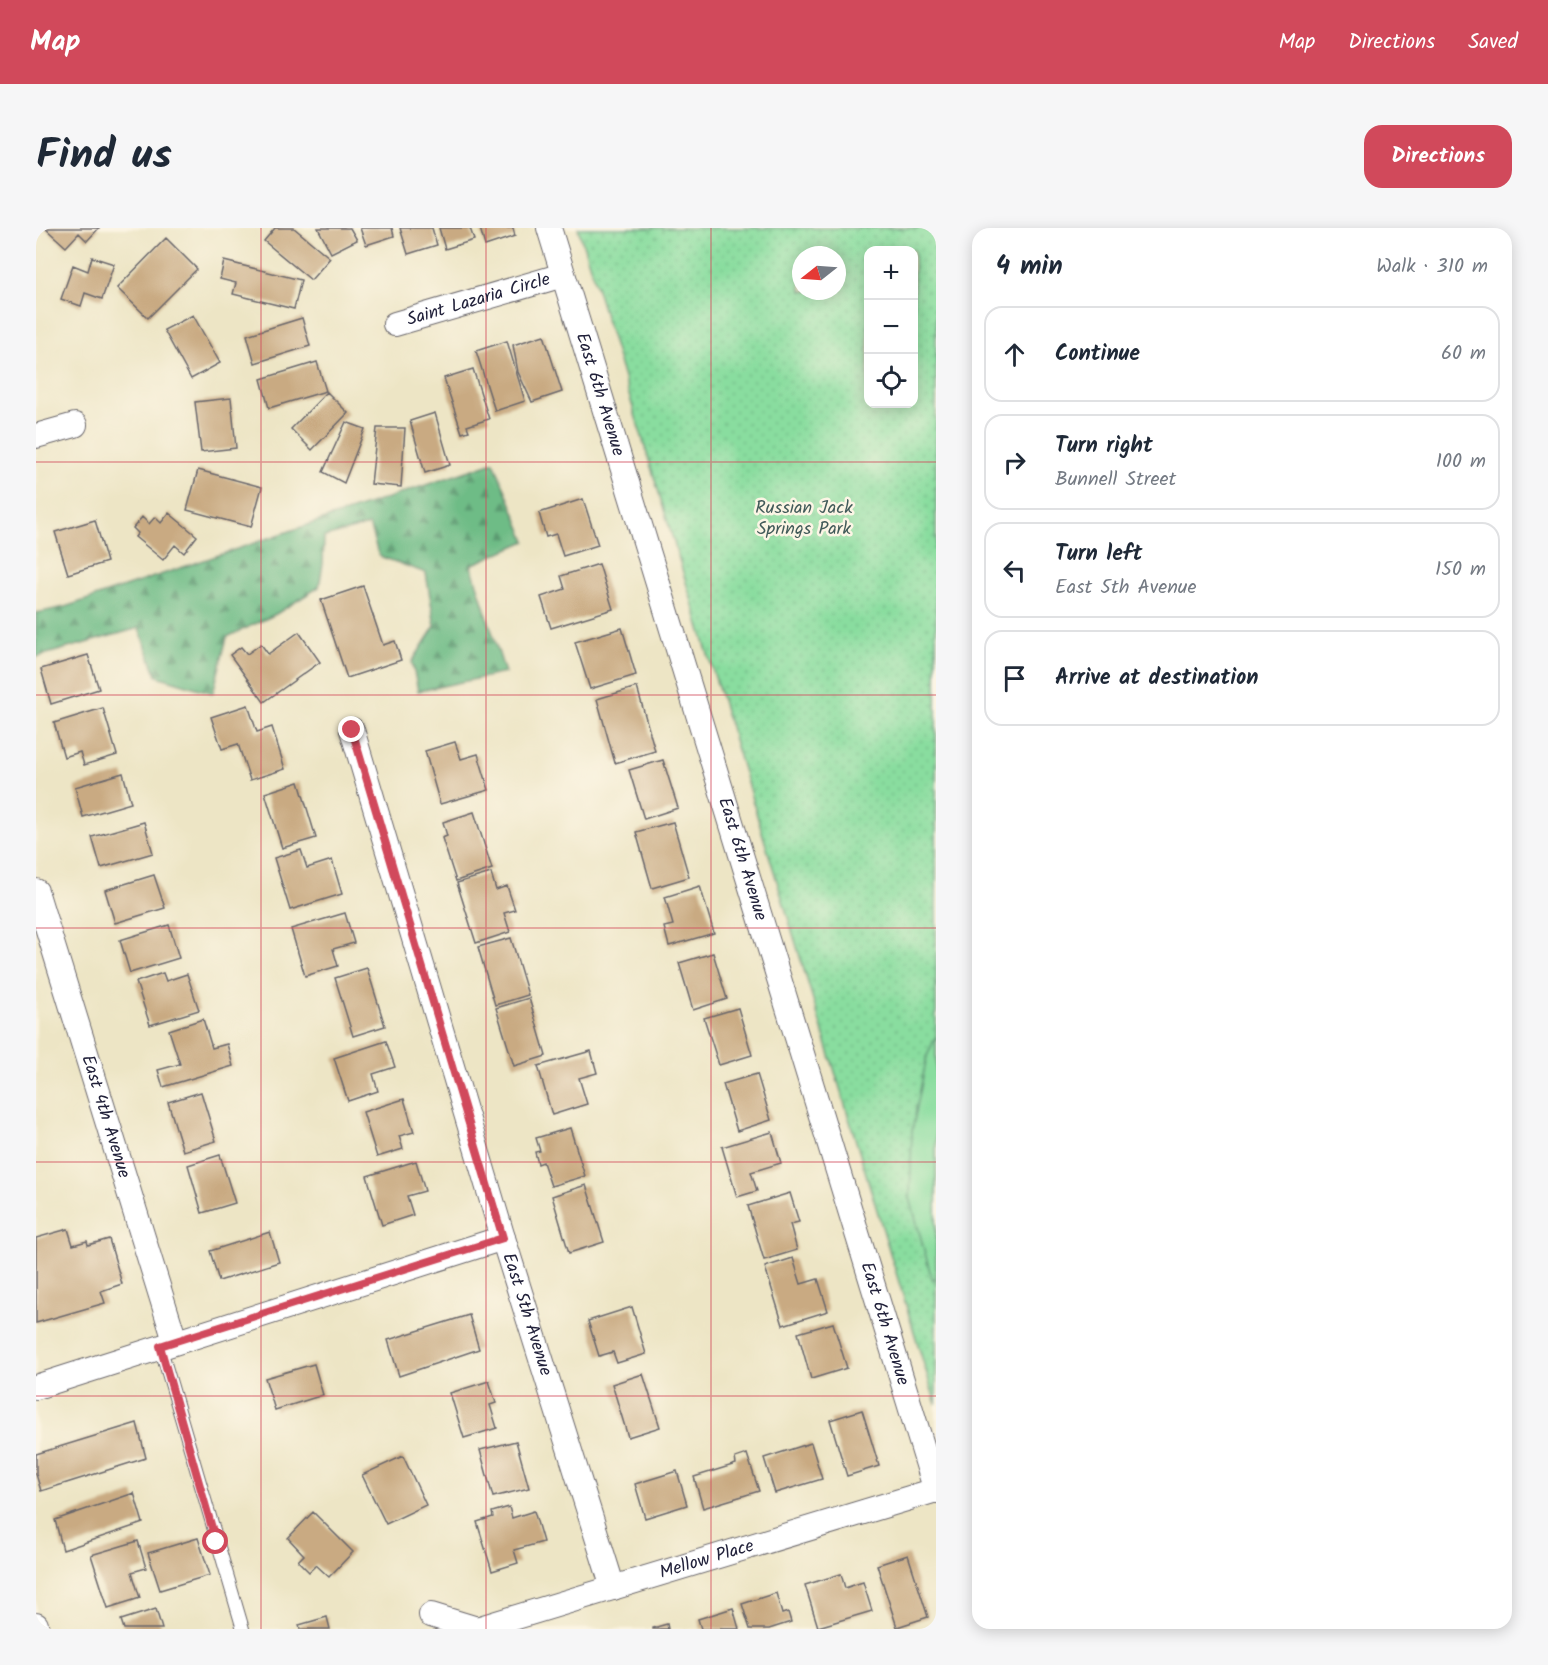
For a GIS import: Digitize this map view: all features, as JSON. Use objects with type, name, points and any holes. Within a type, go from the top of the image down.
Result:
[{"type":"street","name":"East 6th Avenue","points":[[549,228],[936,1491]]},
{"type":"street","name":"Saint Lazaria Circle","points":[[395,324],[564,275]]},
{"type":"street","points":[[36,436],[75,425]]},
{"type":"street","name":"East 5th Avenue","points":[[352,730],[503,1238],[613,1588]]},
{"type":"street","name":"East 4th Avenue","points":[[36,891],[168,1344]]},
{"type":"street","points":[[36,1387],[503,1238]]},
{"type":"street","name":"Mellow Place","points":[[431,1615],[477,1629],[936,1491]]},
{"type":"street","points":[[36,1624],[37,1629]]},
{"type":"lane","points":[[168,1344],[243,1629]]},
{"type":"green space","name":"Russian Jack Springs Park","points":[[578,228],[936,228],[936,1404]]},
{"type":"green space","points":[[494,462],[526,541],[471,565],[505,673],[418,691],[412,662],[435,626],[426,573],[379,556],[369,525],[324,537],[319,587],[276,614],[227,637],[213,693],[157,676],[139,628],[36,657],[36,613],[65,607]]},
{"type":"green space","points":[[936,1036],[936,1278],[932,1279],[910,1198],[912,1131],[927,1056]]},
{"type":"building","points":[[45,228],[99,228],[87,241],[79,233],[66,247]]},
{"type":"building","points":[[275,228],[294,228],[330,258],[311,280],[264,241]]},
{"type":"building","points":[[318,228],[350,228],[357,240],[331,253]]},
{"type":"building","points":[[360,228],[392,228],[394,236],[366,245]]},
{"type":"building","points":[[400,228],[432,228],[437,245],[408,254]]},
{"type":"building","points":[[439,228],[470,228],[474,240],[445,249]]},
{"type":"building","points":[[480,228],[513,228],[515,236],[485,246]]},
{"type":"building","points":[[166,238],[197,269],[148,318],[117,288]]},
{"type":"building","points":[[92,257],[114,264],[102,299],[85,293],[81,306],[61,299],[73,265],[88,271]]},
{"type":"building","points":[[224,261],[301,280],[294,309],[233,294],[236,283],[220,279]]},
{"type":"building","points":[[193,315],[220,363],[191,379],[164,330]]},
{"type":"building","points":[[302,318],[310,346],[255,363],[247,335]]},
{"type":"building","points":[[544,335],[562,392],[532,402],[518,372],[513,345]]},
{"type":"building","points":[[507,341],[525,401],[495,411],[476,351]]},
{"type":"building","points":[[317,362],[326,391],[269,408],[261,379]]},
{"type":"building","points":[[473,369],[489,419],[467,426],[469,431],[462,433],[444,378]]},
{"type":"building","points":[[327,392],[348,413],[312,450],[291,429]]},
{"type":"building","points":[[231,398],[236,448],[201,452],[195,402]]},
{"type":"building","points":[[435,413],[450,465],[425,473],[410,421]]},
{"type":"building","points":[[346,422],[365,429],[344,483],[323,472]]},
{"type":"building","points":[[377,428],[405,428],[401,487],[371,484]]},
{"type":"building","points":[[198,470],[262,487],[251,527],[187,510]]},
{"type":"building","points":[[583,499],[598,545],[563,556],[556,534],[546,537],[539,513]]},
{"type":"building","points":[[169,513],[197,536],[184,553],[175,545],[163,560],[135,537],[138,533],[133,528],[142,517],[149,524],[155,517],[161,523]]},
{"type":"building","points":[[95,520],[107,562],[68,574],[55,532]]},
{"type":"building","points":[[599,564],[613,609],[551,628],[541,597],[565,589],[561,576]]},
{"type":"building","points":[[363,586],[383,645],[395,641],[401,660],[347,678],[321,600]]},
{"type":"building","points":[[622,628],[636,675],[590,689],[575,642]]},
{"type":"building","points":[[299,632],[320,662],[264,702],[230,655],[241,647],[247,654],[261,644],[268,654]]},
{"type":"building","points":[[88,655],[99,689],[51,704],[41,669]]},
{"type":"building","points":[[637,687],[655,751],[615,763],[597,699]]},
{"type":"building","points":[[248,705],[257,732],[272,727],[285,769],[250,780],[238,744],[222,749],[211,717]]},
{"type":"building","points":[[103,708],[117,755],[84,765],[80,752],[64,757],[54,723]]},
{"type":"building","points":[[455,742],[461,759],[478,754],[489,790],[440,804],[425,751]]},
{"type":"building","points":[[663,760],[678,808],[644,819],[629,770]]},
{"type":"building","points":[[123,773],[131,803],[83,817],[75,787]]},
{"type":"building","points":[[299,782],[316,838],[282,848],[265,793]]},
{"type":"building","points":[[474,812],[492,869],[456,881],[442,838],[447,836],[443,822]]},
{"type":"building","points":[[144,822],[153,853],[101,868],[92,837]]},
{"type":"building","points":[[673,822],[689,877],[652,888],[636,832]]},
{"type":"building","points":[[301,850],[307,868],[332,860],[342,894],[290,910],[274,858]]},
{"type":"building","points":[[491,873],[496,890],[507,886],[515,910],[504,913],[510,932],[476,943],[457,883]]},
{"type":"building","points":[[154,875],[165,908],[115,923],[105,890]]},
{"type":"building","points":[[700,886],[714,933],[669,946],[664,927],[673,925],[665,897]]},
{"type":"building","points":[[345,913],[354,943],[333,949],[338,966],[305,976],[291,929]]},
{"type":"building","points":[[169,925],[179,958],[130,973],[120,940]]},
{"type":"building","points":[[511,938],[528,995],[495,1005],[478,947]]},
{"type":"building","points":[[713,953],[727,999],[693,1010],[679,963]]},
{"type":"building","points":[[367,968],[385,1026],[353,1036],[335,978]]},
{"type":"building","points":[[163,973],[166,981],[187,974],[199,1010],[150,1025],[136,982]]},
{"type":"building","points":[[529,998],[546,1056],[514,1066],[496,1008]]},
{"type":"building","points":[[738,1008],[752,1055],[719,1065],[704,1018]]},
{"type":"building","points":[[203,1019],[212,1048],[227,1044],[233,1066],[163,1087],[158,1070],[180,1064],[169,1030]]},
{"type":"building","points":[[386,1041],[395,1067],[373,1074],[378,1091],[348,1101],[334,1058]]},
{"type":"building","points":[[591,1051],[597,1073],[579,1078],[587,1104],[552,1115],[538,1066]]},
{"type":"building","points":[[757,1074],[771,1120],[737,1131],[723,1084]]},
{"type":"building","points":[[201,1092],[216,1141],[183,1151],[168,1102]]},
{"type":"building","points":[[404,1099],[414,1132],[399,1136],[403,1149],[377,1157],[363,1112]]},
{"type":"building","points":[[570,1128],[585,1176],[551,1186],[543,1162],[538,1164],[535,1152],[540,1151],[536,1138]]},
{"type":"building","points":[[772,1132],[781,1163],[751,1172],[757,1191],[737,1197],[722,1147]]},
{"type":"building","points":[[220,1155],[235,1203],[202,1213],[188,1165]]},
{"type":"building","points":[[416,1161],[425,1191],[407,1196],[413,1215],[382,1225],[367,1176]]},
{"type":"building","points":[[586,1185],[604,1242],[569,1253],[552,1196]]},
{"type":"building","points":[[790,1193],[799,1222],[790,1224],[797,1250],[764,1260],[748,1206]]},
{"type":"building","points":[[68,1229],[73,1245],[87,1241],[88,1245],[109,1239],[122,1284],[101,1291],[105,1303],[36,1323],[36,1238]]},
{"type":"building","points":[[270,1232],[279,1262],[219,1281],[210,1251]]},
{"type":"building","points":[[793,1258],[801,1284],[818,1279],[828,1311],[783,1325],[765,1267]]},
{"type":"building","points":[[632,1307],[646,1354],[617,1363],[613,1352],[599,1356],[588,1321]]},
{"type":"building","points":[[469,1315],[479,1349],[399,1376],[388,1340]]},
{"type":"building","points":[[833,1323],[847,1368],[811,1379],[798,1333]]},
{"type":"building","points":[[314,1364],[323,1395],[275,1410],[265,1378]]},
{"type":"building","points":[[643,1374],[660,1427],[628,1437],[612,1384]]},
{"type":"building","points":[[489,1381],[496,1403],[490,1405],[497,1428],[464,1438],[450,1393]]},
{"type":"building","points":[[862,1410],[879,1466],[847,1476],[830,1420]]},
{"type":"building","points":[[137,1423],[146,1458],[41,1491],[36,1474],[36,1454]]},
{"type":"building","points":[[516,1441],[529,1488],[493,1497],[480,1450]]},
{"type":"building","points":[[811,1443],[822,1479],[775,1493],[764,1458]]},
{"type":"building","points":[[747,1454],[759,1491],[703,1508],[694,1477],[736,1464],[735,1458]]},
{"type":"building","points":[[403,1456],[426,1505],[386,1524],[362,1475]]},
{"type":"building","points":[[677,1471],[687,1505],[645,1518],[635,1484]]},
{"type":"building","points":[[134,1493],[143,1523],[63,1550],[55,1520]]},
{"type":"building","points":[[509,1507],[512,1518],[534,1511],[543,1542],[514,1550],[518,1563],[492,1571],[477,1522],[493,1517],[492,1512]]},
{"type":"building","points":[[313,1512],[353,1552],[329,1577],[316,1565],[309,1572],[298,1561],[304,1555],[288,1538]]},
{"type":"building","points":[[198,1538],[210,1575],[160,1590],[148,1553]]},
{"type":"building","points":[[138,1541],[146,1568],[132,1572],[140,1598],[108,1608],[91,1555]]},
{"type":"building","points":[[908,1555],[928,1617],[897,1627],[877,1565]]},
{"type":"building","points":[[841,1574],[845,1588],[863,1582],[872,1611],[818,1627],[805,1585]]},
{"type":"building","points":[[776,1593],[782,1614],[788,1612],[791,1622],[769,1629],[750,1629],[742,1604]]},
{"type":"building","points":[[733,1608],[739,1629],[701,1629],[698,1619]]},
{"type":"building","points":[[156,1609],[162,1629],[124,1629],[121,1620]]},
{"type":"building","points":[[327,1617],[330,1629],[300,1629],[299,1625]]},
{"type":"building","points":[[667,1624],[668,1629],[653,1629],[653,1628]]},
{"type":"route","points":[[216,1542],[160,1346],[503,1238],[352,730]]}]
